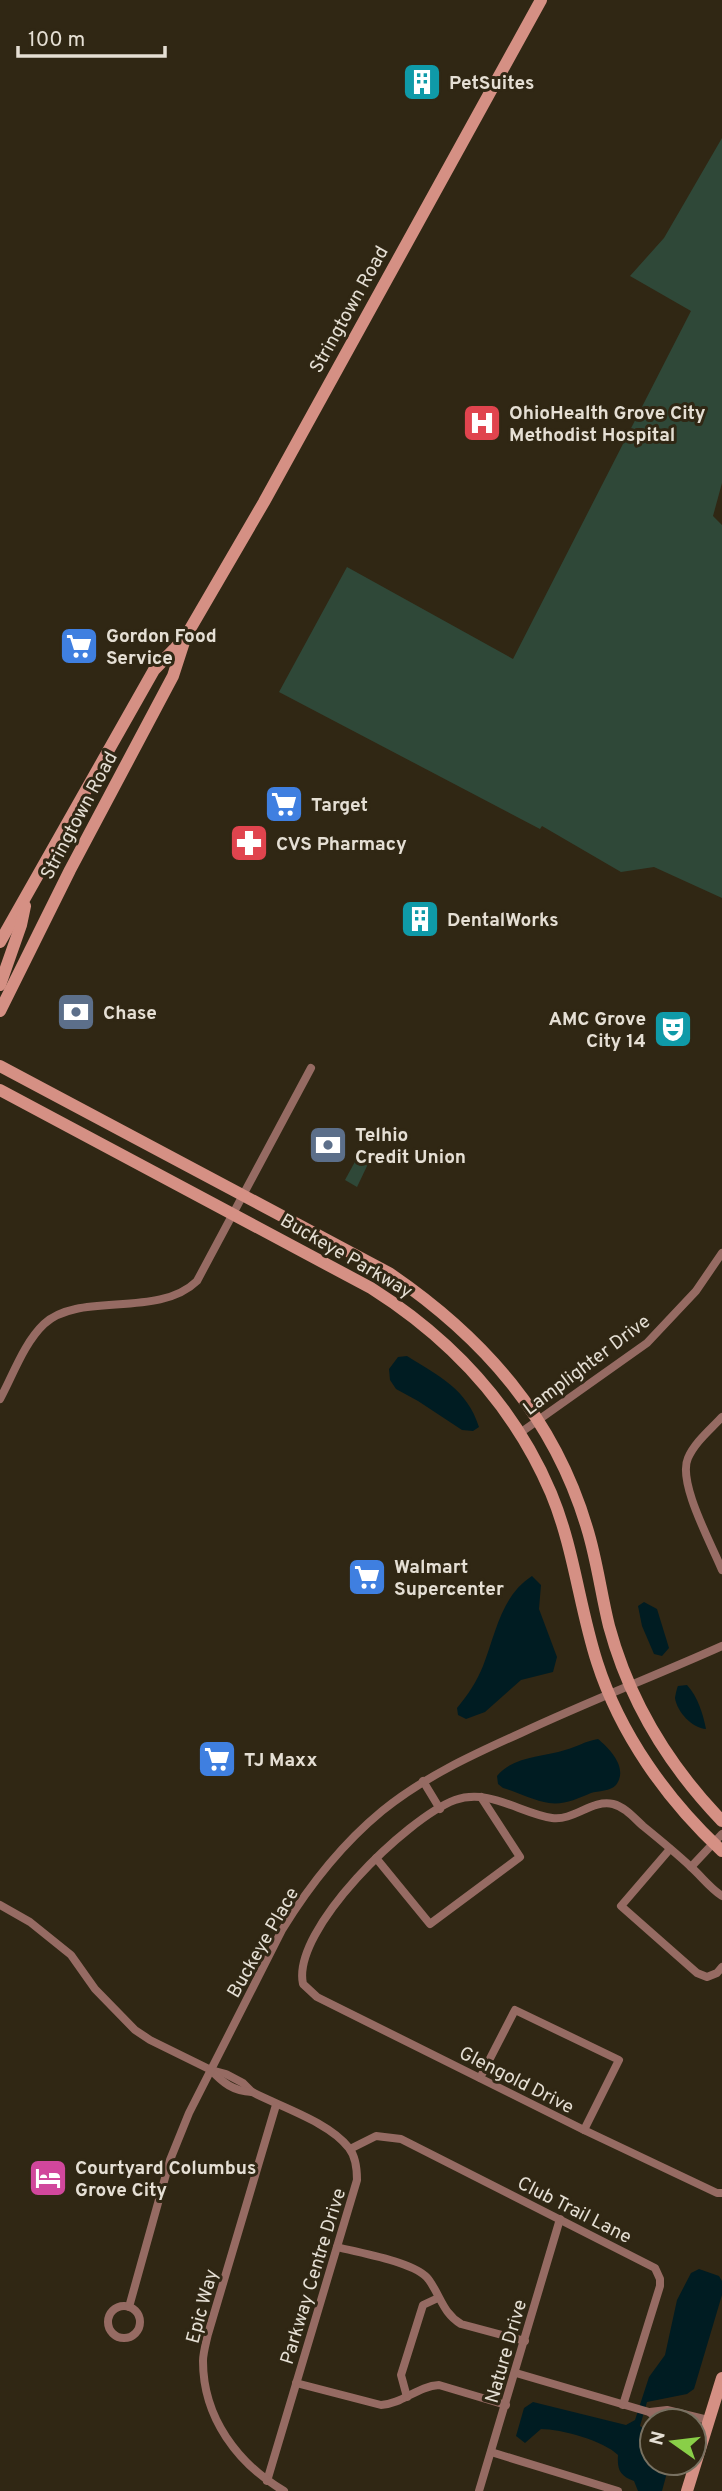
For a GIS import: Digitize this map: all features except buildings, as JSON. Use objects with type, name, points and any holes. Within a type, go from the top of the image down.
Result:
[{"type":"street","name":"Stringtown Road","points":[[0,1012],[70,870],[173,676],[187,636],[264,502],[541,0]]},
{"type":"street","name":"Stringtown Road","points":[[0,942],[154,670],[187,636]]},
{"type":"street","points":[[0,985],[21,925],[28,892]]},
{"type":"street","name":"Buckeye Parkway","points":[[0,1066],[368,1261],[430,1301],[491,1359],[538,1421],[572,1488],[587,1527],[609,1625],[630,1686],[653,1732],[674,1765],[722,1821]]},
{"type":"street","points":[[0,1399],[36,1333],[53,1317],[82,1309],[169,1298],[197,1281],[311,1068]]},
{"type":"street","name":"Buckeye Parkway","points":[[0,1090],[372,1288],[427,1327],[482,1381],[520,1433],[551,1494],[566,1535],[588,1631],[609,1694],[652,1771],[692,1822],[719,1843]]},
{"type":"street","name":"Lamplighter Drive","points":[[520,1433],[647,1342],[696,1291],[722,1253]]},
{"type":"street","points":[[722,1417],[694,1446],[684,1471],[687,1488],[722,1570]]},
{"type":"street","name":"Buckeye Place","points":[[129,2307],[170,2160],[189,2113],[282,1930],[336,1856],[380,1813],[423,1781],[471,1755],[722,1646]]},
{"type":"street","points":[[423,1781],[440,1809]]},
{"type":"street","points":[[481,1797],[520,1857],[430,1924],[376,1858],[419,1822],[440,1809],[454,1801],[481,1797],[551,1818],[572,1816],[601,1804],[612,1804],[623,1809],[722,1896]]},
{"type":"street","points":[[691,1867],[719,1843]]},
{"type":"street","points":[[670,1849],[621,1906],[697,1973],[707,1977],[717,1973],[722,1967]]},
{"type":"street","name":"Glengold Drive","points":[[376,1858],[345,1890],[308,1946],[301,1972],[303,1984],[317,1997],[584,2130],[716,2193],[722,2193]]},
{"type":"street","points":[[0,1905],[30,1922],[71,1955],[95,1989],[135,2030],[211,2070],[223,2083],[239,2092],[252,2092],[327,2128],[350,2149]]},
{"type":"street","points":[[480,2078],[515,2010],[619,2060],[584,2130]]},
{"type":"street","name":"Epic Way","points":[[276,2105],[202,2360],[211,2409],[221,2431],[243,2461],[284,2491]]},
{"type":"street","name":"Club Trail Lane","points":[[350,2149],[376,2136],[401,2139],[650,2264],[658,2273],[660,2286],[623,2405]]},
{"type":"street","name":"Parkway Centre Drive","points":[[267,2481],[357,2180],[357,2168],[350,2149]]},
{"type":"street","name":"Nature Drive","points":[[479,2491],[560,2219]]},
{"type":"street","points":[[337,2247],[412,2268],[429,2280],[445,2311],[461,2324],[525,2341]]},
{"type":"street","points":[[407,2397],[401,2375],[423,2305],[438,2298]]},
{"type":"street","name":"Buckeye Place","points":[[118,2307],[129,2307],[134,2309],[140,2318],[139,2329],[131,2337],[121,2338],[112,2333],[108,2318],[118,2307]]},
{"type":"street","points":[[516,2373],[638,2409]]},
{"type":"street","points":[[708,2420],[722,2378]]},
{"type":"street","points":[[296,2383],[381,2405],[390,2405],[430,2386],[439,2385],[506,2405]]},
{"type":"street","points":[[491,2452],[618,2491]]},
{"type":"green space","points":[[722,138],[722,483],[713,516],[722,525],[722,898],[654,867],[621,872],[542,826],[540,829],[279,692],[347,567],[513,659],[691,311],[630,276],[664,238]]},
{"type":"green space","points":[[357,1158],[368,1164],[357,1187],[345,1180]]},
{"type":"water","points":[[407,1356],[441,1377],[459,1393],[474,1414],[479,1427],[473,1431],[462,1430],[396,1389],[390,1380],[389,1369],[398,1357]]},
{"type":"water","points":[[532,1576],[541,1585],[539,1609],[557,1657],[553,1672],[521,1680],[485,1712],[466,1719],[458,1715],[457,1708],[481,1672],[506,1605],[513,1594]]},
{"type":"water","points":[[644,1602],[657,1609],[669,1648],[662,1656],[654,1654],[642,1626],[638,1606]]},
{"type":"water","points":[[687,1685],[699,1706],[706,1729],[691,1722],[682,1714],[676,1703],[678,1686]]},
{"type":"water","points":[[598,1739],[619,1765],[619,1779],[611,1788],[555,1803],[543,1802],[498,1784],[497,1776],[511,1764]]},
{"type":"water","points":[[699,2269],[719,2276],[722,2281],[722,2295],[694,2389],[687,2394],[647,2402],[646,2407],[639,2407],[649,2377],[665,2355],[677,2300],[691,2273]]},
{"type":"water","points":[[533,2402],[626,2425],[635,2420],[638,2411],[638,2477],[666,2477],[662,2491],[638,2491],[634,2481],[620,2472],[618,2455],[593,2441],[541,2429],[525,2443],[516,2436],[524,2408]]},
{"type":"place","name":"PetSuites","points":[[422,82]]},
{"type":"place","name":"OhioHealth Grove City Methodist Hospital","points":[[482,423]]},
{"type":"place","name":"Gordon Food Service","points":[[79,646]]},
{"type":"place","name":"Target","points":[[284,804]]},
{"type":"place","name":"CVS Pharmacy","points":[[249,843]]},
{"type":"place","name":"DentalWorks","points":[[420,919]]},
{"type":"place","name":"Chase","points":[[76,1012]]},
{"type":"place","name":"AMC Grove City 14","points":[[673,1029]]},
{"type":"place","name":"Telhio Credit Union","points":[[328,1145]]},
{"type":"place","name":"Walmart Supercenter","points":[[367,1577]]},
{"type":"place","name":"TJ Maxx","points":[[217,1759]]},
{"type":"place","name":"Courtyard Columbus Grove City","points":[[48,2178]]}]
